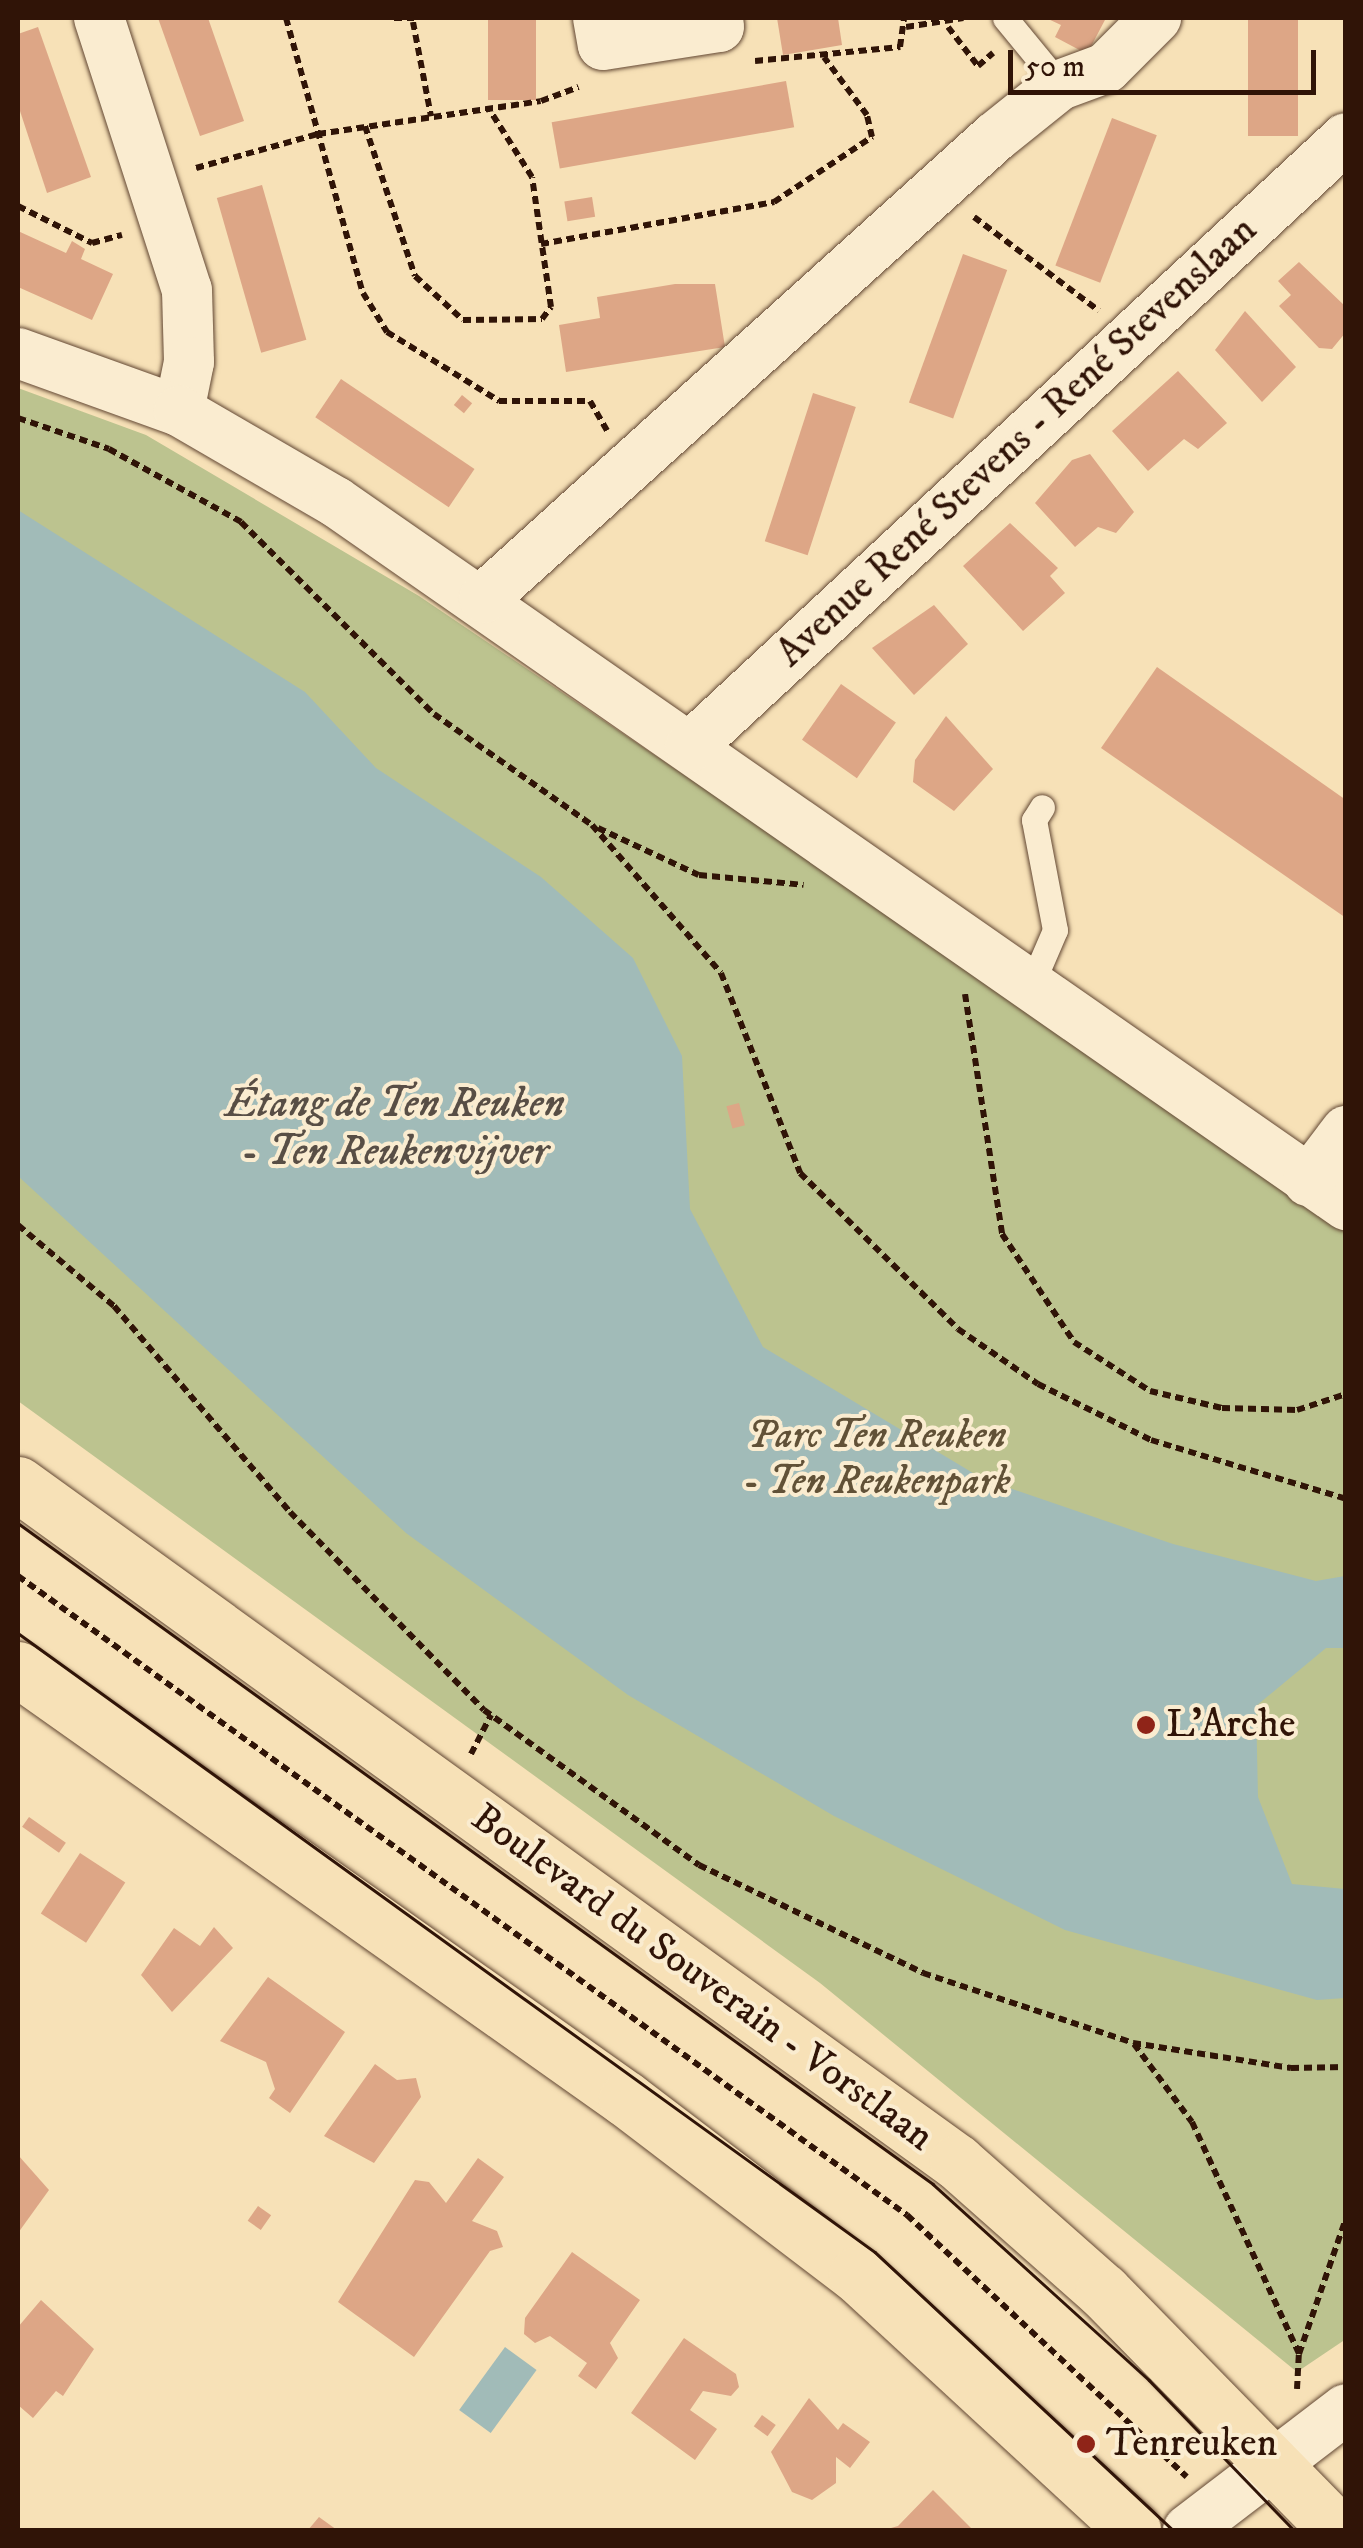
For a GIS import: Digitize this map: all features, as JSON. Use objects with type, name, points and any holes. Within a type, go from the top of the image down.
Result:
[{"type":"main road","name":"Boulevard du Souverain - Vorstlaan","points":[[18,1484],[957,2162],[1103,2291],[1337,2530]]},
{"type":"main road","points":[[18,1669],[626,2099],[856,2274],[1133,2530]]},
{"type":"street","points":[[99,18],[187,290],[179,411]]},
{"type":"street","points":[[598,18],[603,45],[720,28],[718,18]]},
{"type":"street","points":[[484,598],[938,187],[1060,85],[1106,68],[1156,18]]},
{"type":"street","name":"Avenue René Stevens - René Stevenslaan","points":[[690,747],[1346,138]]},
{"type":"street","points":[[18,353],[179,411],[484,598],[1030,988],[1327,1193],[1346,1131]]},
{"type":"street","points":[[1202,2520],[1346,2409]]},
{"type":"lane","points":[[1005,18],[1060,85]]},
{"type":"lane","points":[[1030,988],[1055,930],[1034,820],[1042,808]]},
{"type":"path","points":[[286,18],[363,294],[387,332],[499,401],[590,401]]},
{"type":"path","points":[[394,18],[414,20],[432,116]]},
{"type":"path","points":[[755,61],[900,47],[906,27],[904,18]]},
{"type":"path","points":[[906,27],[948,26],[962,18]]},
{"type":"path","points":[[948,26],[978,66]]},
{"type":"path","points":[[542,244],[774,202],[872,137],[868,114],[824,57]]},
{"type":"path","points":[[177,174],[318,134],[488,109],[579,87]]},
{"type":"path","points":[[365,126],[415,276],[463,320],[542,319],[551,308],[532,177],[488,109]]},
{"type":"path","points":[[938,187],[1028,262],[1072,284],[1112,324]]},
{"type":"path","points":[[18,206],[92,243],[119,236]]},
{"type":"path","points":[[18,418],[109,449],[241,522],[434,714],[592,826],[699,875],[819,885]]},
{"type":"path","points":[[592,826],[722,972],[800,1173],[958,1329],[1038,1384],[1151,1440],[1346,1499]]},
{"type":"path","points":[[961,973],[1002,1234],[1074,1342],[1150,1391],[1222,1408],[1296,1410],[1346,1394]]},
{"type":"path","points":[[18,1224],[114,1306],[290,1512],[491,1715],[594,1798],[790,1912],[923,1973],[1133,2043],[1346,2067]]},
{"type":"path","points":[[18,1576],[907,2215],[1202,2520]]},
{"type":"path","points":[[466,1764],[491,1715]]},
{"type":"path","points":[[1133,2043],[1192,2122],[1299,2354]]},
{"type":"path","points":[[1297,2397],[1299,2354],[1346,2218]]},
{"type":"green space","name":"Parc Ten Reuken - Ten Reukenpark","points":[[18,388],[146,435],[419,596],[1345,1221],[1346,2339],[1297,2372],[820,1983],[18,1401]]},
{"type":"water","name":"Étang de Ten Reuken - Ten Reukenvijver","points":[[18,510],[305,692],[376,768],[541,877],[633,958],[682,1056],[690,1209],[763,1347],[983,1479],[1173,1544],[1316,1581],[1345,1576],[1345,1648],[1326,1648],[1256,1706],[1258,1797],[1292,1884],[1345,1889],[1345,1998],[1317,2000],[1065,1930],[834,1816],[628,1695],[406,1533],[18,1176]]},
{"type":"water","points":[[505,2347],[537,2370],[491,2433],[459,2410]]},
{"type":"building","points":[[158,18],[208,18],[244,121],[200,136]]},
{"type":"building","points":[[488,18],[536,18],[536,100],[488,100]]},
{"type":"building","points":[[777,18],[838,18],[842,45],[783,55]]},
{"type":"building","points":[[1046,18],[1106,18],[1087,54],[1055,37],[1061,25]]},
{"type":"building","points":[[1248,18],[1298,18],[1298,136],[1248,136]]},
{"type":"building","points":[[38,27],[91,177],[47,193],[18,105],[18,34]]},
{"type":"building","points":[[786,81],[794,127],[560,169],[552,122]]},
{"type":"building","points":[[1112,118],[1157,135],[1100,283],[1055,266]]},
{"type":"building","points":[[262,185],[306,340],[261,353],[217,198]]},
{"type":"building","points":[[592,197],[595,217],[567,221],[564,201]]},
{"type":"building","points":[[18,231],[66,253],[72,241],[85,249],[81,259],[113,274],[92,320],[18,287]]},
{"type":"building","points":[[963,254],[1007,270],[953,419],[909,402]]},
{"type":"building","points":[[1299,262],[1346,307],[1346,332],[1332,349],[1319,348],[1279,306],[1291,295],[1278,281]]},
{"type":"building","points":[[675,284],[715,284],[725,347],[566,372],[559,325],[600,318],[597,297]]},
{"type":"building","points":[[1245,311],[1296,367],[1262,402],[1215,350]]},
{"type":"building","points":[[1178,371],[1227,423],[1198,449],[1184,439],[1148,471],[1112,431]]},
{"type":"building","points":[[341,379],[474,469],[449,507],[315,417]]},
{"type":"building","points":[[813,393],[856,407],[808,555],[765,541]]},
{"type":"building","points":[[462,395],[472,403],[464,413],[454,405]]},
{"type":"building","points":[[1090,454],[1134,512],[1116,533],[1098,527],[1075,547],[1035,503],[1072,460]]},
{"type":"building","points":[[1010,523],[1058,568],[1050,576],[1065,593],[1023,631],[963,566]]},
{"type":"building","points":[[934,605],[968,644],[914,695],[872,648]]},
{"type":"building","points":[[1157,667],[1346,800],[1346,918],[1101,748]]},
{"type":"building","points":[[841,684],[896,722],[857,778],[802,740]]},
{"type":"building","points":[[946,716],[993,769],[954,811],[913,782],[915,760]]},
{"type":"building","points":[[739,1103],[745,1125],[732,1129],[726,1106]]},
{"type":"building","points":[[29,1817],[66,1843],[59,1853],[22,1827]]},
{"type":"building","points":[[80,1853],[125,1882],[86,1943],[41,1913]]},
{"type":"building","points":[[214,1927],[233,1948],[172,2012],[141,1975],[174,1928],[200,1946]]},
{"type":"building","points":[[268,1977],[345,2032],[290,2113],[269,2098],[275,2089],[266,2062],[220,2041]]},
{"type":"building","points":[[375,2064],[397,2080],[416,2078],[421,2097],[374,2163],[324,2136]]},
{"type":"building","points":[[18,2155],[49,2190],[18,2233]]},
{"type":"building","points":[[478,2158],[504,2177],[472,2221],[497,2231],[503,2247],[490,2251],[414,2357],[338,2302],[415,2180],[429,2182],[446,2203]]},
{"type":"building","points":[[258,2206],[271,2215],[261,2230],[248,2221]]},
{"type":"building","points":[[572,2252],[640,2300],[610,2343],[618,2358],[596,2389],[578,2376],[587,2363],[550,2336],[535,2343],[524,2334],[525,2318]]},
{"type":"building","points":[[41,2300],[94,2349],[63,2396],[56,2391],[33,2418],[18,2405],[18,2327]]},
{"type":"building","points":[[684,2338],[736,2374],[739,2387],[731,2396],[703,2391],[690,2410],[717,2429],[695,2460],[631,2413]]},
{"type":"building","points":[[809,2398],[838,2430],[843,2423],[870,2442],[850,2468],[836,2457],[836,2483],[812,2500],[792,2492],[771,2452]]},
{"type":"building","points":[[762,2415],[776,2425],[768,2436],[754,2426]]},
{"type":"building","points":[[933,2490],[973,2530],[884,2530],[898,2526]]},
{"type":"building","points":[[319,2517],[337,2530],[308,2530]]},
{"type":"tram line","points":[[18,1523],[933,2184],[1149,2380],[1294,2530]]},
{"type":"tram line","points":[[18,1633],[875,2252],[1173,2530]]},
{"type":"place","name":"L'Arche","points":[[1146,1725]]},
{"type":"place","name":"Tenreuken","points":[[1086,2444]]}]
